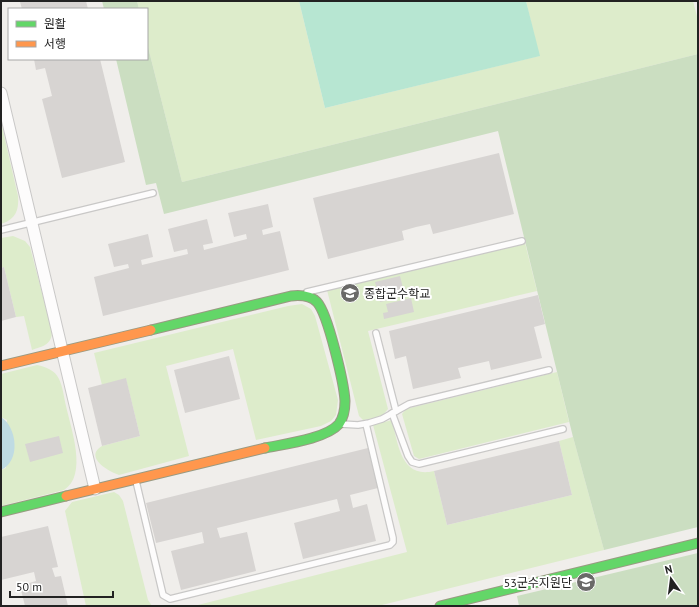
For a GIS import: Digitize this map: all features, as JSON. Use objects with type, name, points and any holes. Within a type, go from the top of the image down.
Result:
[{"type":"street","points":[[1,93],[33,222],[95,489]]},
{"type":"street","points":[[1,366],[291,296],[303,295],[311,298],[324,311],[345,399],[344,417],[340,424],[334,430],[324,434],[1,512]]},
{"type":"street","points":[[440,606],[698,543]]},
{"type":"lane","points":[[1,230],[153,193]]},
{"type":"lane","points":[[291,296],[522,241]]},
{"type":"lane","points":[[376,333],[394,412],[408,456],[412,462],[419,464],[563,429]]},
{"type":"lane","points":[[340,424],[358,425],[382,420],[409,404],[549,370]]},
{"type":"lane","points":[[135,479],[163,595],[170,599],[393,542],[366,424]]},
{"type":"green space","points":[[102,1],[137,1],[139,8],[104,8]]},
{"type":"green space","points":[[137,1],[299,1],[325,108],[539,56],[526,1],[693,1],[698,20],[698,54],[182,182],[148,47],[148,8],[139,8]]},
{"type":"green space","points":[[299,1],[526,1],[540,56],[325,108]]},
{"type":"green space","points":[[148,47],[182,182],[698,54],[698,527],[604,550],[573,437],[498,131],[164,214],[156,183],[146,185],[116,60],[148,60]]},
{"type":"green space","points":[[1,122],[18,196],[18,206],[13,217],[1,224]]},
{"type":"green space","points":[[13,236],[25,241],[30,247],[52,331],[52,336],[49,342],[32,350],[24,316],[16,317],[4,267],[1,268],[1,238]]},
{"type":"green space","points":[[525,243],[537,291],[368,331],[388,409],[381,417],[363,420],[359,416],[327,290]]},
{"type":"green space","points":[[302,304],[311,309],[315,316],[338,400],[336,415],[331,421],[321,426],[256,440],[233,349],[166,366],[189,456],[119,475],[99,463],[95,455],[97,450],[102,446],[140,436],[126,379],[102,385],[94,353],[288,306]]},
{"type":"green space","points":[[37,365],[53,371],[60,382],[76,451],[75,474],[71,483],[64,490],[1,506],[1,470],[6,468],[7,420],[1,417],[1,374]]},
{"type":"green space","points":[[557,372],[569,422],[419,459],[414,456],[402,414],[406,409]]},
{"type":"green space","points":[[392,420],[399,449],[408,465],[414,470],[423,472],[434,471],[447,525],[572,495],[559,441],[573,437],[604,550],[378,606],[194,606],[407,552],[373,425]]},
{"type":"green space","points":[[114,492],[119,495],[123,501],[148,600],[152,606],[86,606],[65,511],[72,502]]},
{"type":"green space","points":[[698,553],[698,606],[519,606],[517,596]]},
{"type":"water","points":[[1,417],[11,428],[14,452],[12,459],[7,466],[1,470]]},
{"type":"building","points":[[86,1],[88,8],[22,8],[20,2]]},
{"type":"building","points":[[34,60],[100,60],[125,162],[62,178],[42,99],[52,96],[45,68],[36,70]]},
{"type":"building","points":[[499,153],[514,214],[433,234],[430,224],[416,227],[402,231],[404,240],[328,259],[313,198]]},
{"type":"building","points":[[268,204],[273,227],[262,230],[263,235],[280,231],[289,270],[103,316],[94,277],[129,268],[128,264],[114,267],[108,244],[148,234],[153,257],[141,260],[142,265],[188,254],[187,249],[174,252],[168,229],[207,219],[213,243],[203,245],[204,250],[247,239],[246,234],[234,237],[228,213]]},
{"type":"building","points":[[4,267],[16,317],[1,321],[1,268]]},
{"type":"building","points":[[400,276],[405,296],[380,302],[375,282]]},
{"type":"building","points":[[538,295],[545,324],[534,327],[542,358],[491,370],[489,361],[458,368],[461,378],[413,389],[406,356],[395,359],[389,331]]},
{"type":"building","points":[[411,298],[414,312],[384,319],[383,313],[388,312],[386,304]]},
{"type":"building","points":[[229,356],[240,399],[185,413],[174,370]]},
{"type":"building","points":[[126,378],[140,436],[102,446],[88,388]]},
{"type":"building","points":[[59,436],[63,453],[30,462],[25,444]]},
{"type":"building","points":[[559,441],[572,495],[447,525],[434,471]]},
{"type":"building","points":[[368,448],[378,488],[350,495],[353,508],[367,504],[376,541],[303,559],[294,523],[340,511],[337,499],[217,528],[220,538],[247,532],[256,571],[181,590],[171,551],[204,543],[202,532],[156,543],[146,503]]},
{"type":"building","points":[[48,526],[58,567],[52,568],[55,577],[61,576],[68,606],[25,606],[20,586],[36,581],[34,572],[1,580],[1,537]]},
{"type":"traffic: fast","points":[[151,330],[291,296],[308,297],[317,302],[326,320],[339,365],[345,401],[343,416],[339,424],[325,434],[265,448]]},
{"type":"traffic: fast","points":[[1,512],[66,496]]},
{"type":"traffic: fast","points":[[440,606],[698,543]]},
{"type":"traffic: slow","points":[[1,366],[151,330]]},
{"type":"traffic: slow","points":[[66,496],[265,448]]},
{"type":"place","name":"종합군수학교","points":[[350,293]]},
{"type":"place","name":"53군수지원단","points":[[586,582]]}]
